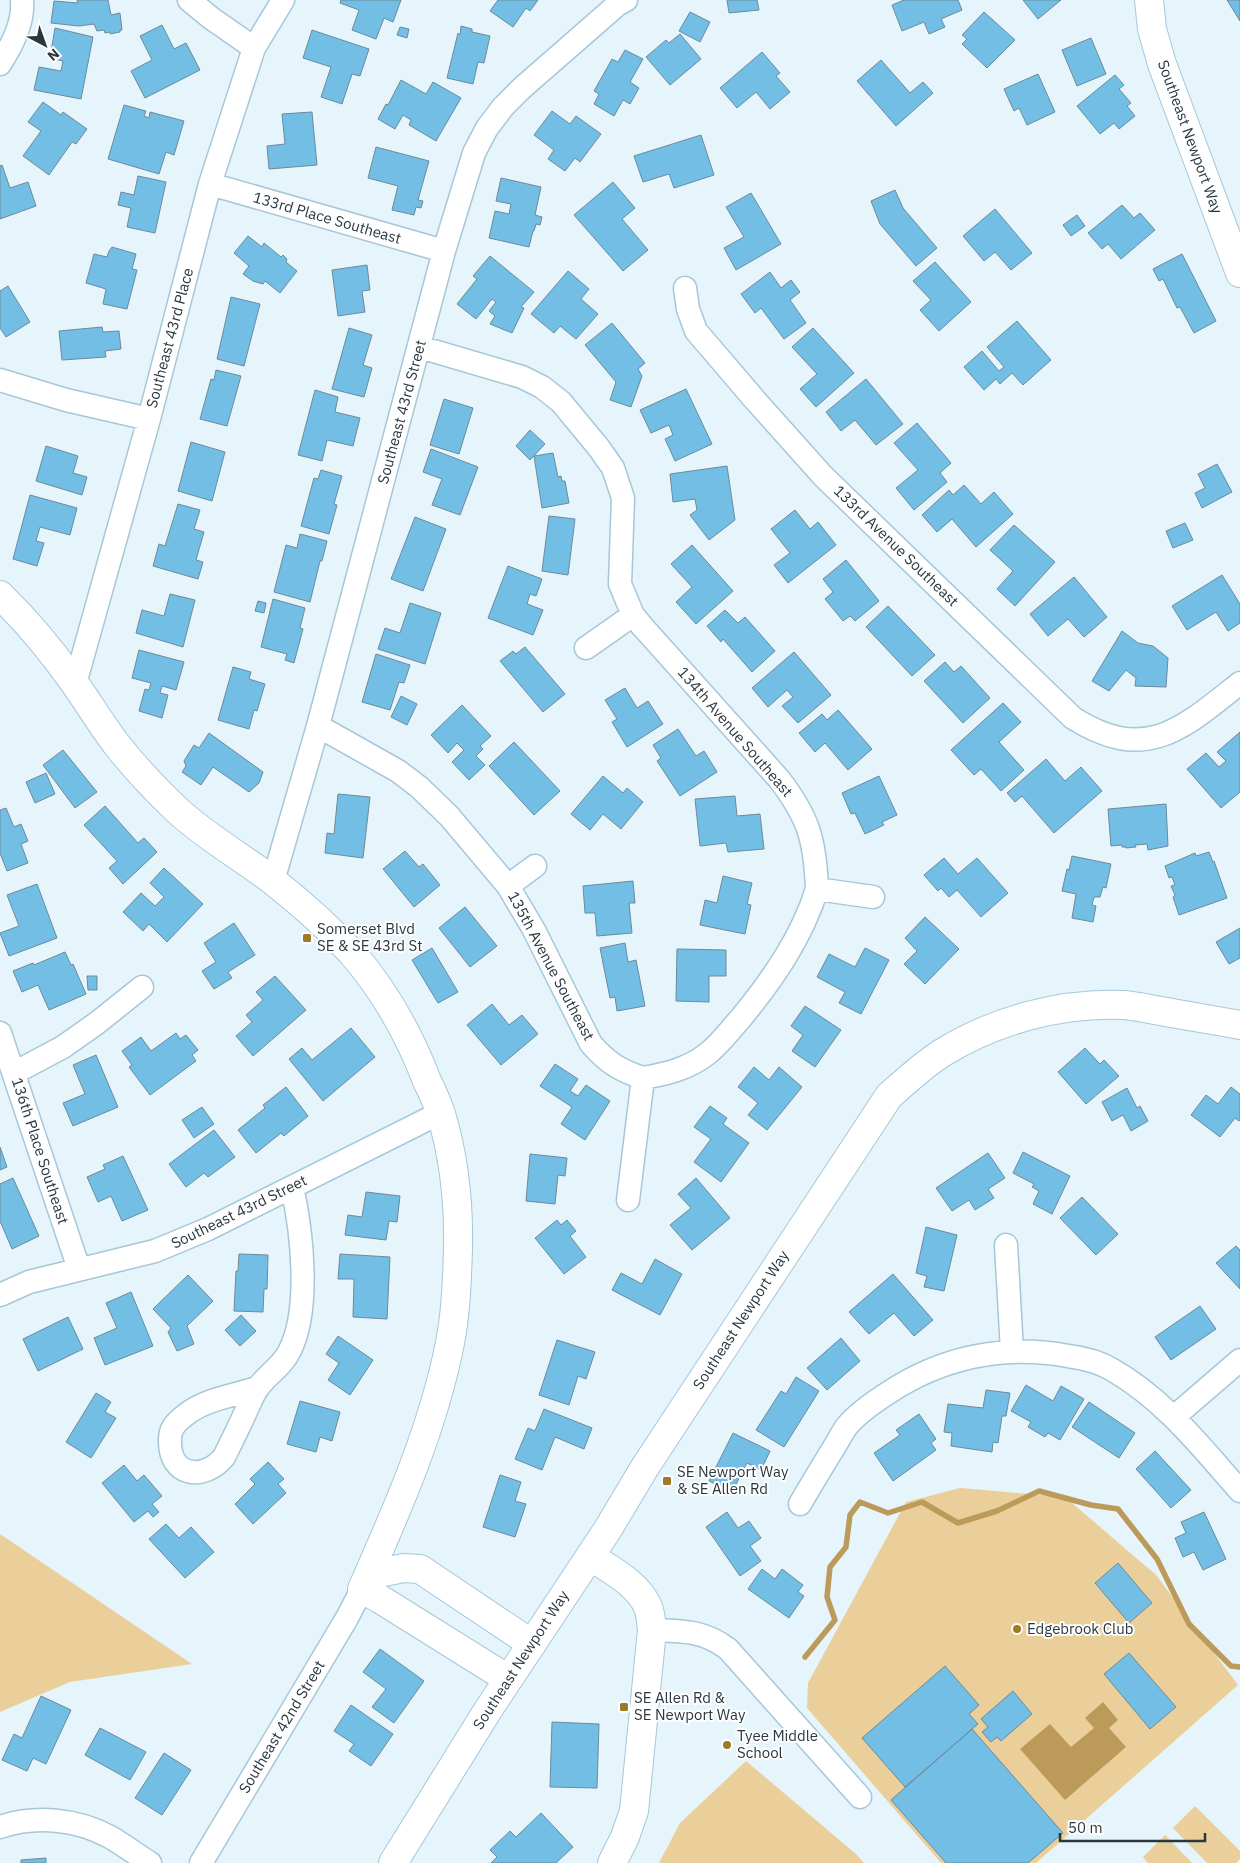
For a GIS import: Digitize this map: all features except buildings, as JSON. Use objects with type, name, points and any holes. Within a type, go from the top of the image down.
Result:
[{"type":"street","points":[[0,64],[12,44],[20,22],[22,0]]},
{"type":"street","points":[[189,0],[254,48]]},
{"type":"street","name":"Southeast 43rd Place","points":[[76,684],[149,419],[210,184],[254,48],[283,0]]},
{"type":"street","name":"Southeast 43rd Street","points":[[273,881],[318,726],[444,251],[474,153],[486,128],[503,107],[617,5],[626,0]]},
{"type":"street","name":"Southeast Newport Way","points":[[1149,0],[1152,29],[1162,64],[1240,272]]},
{"type":"street","name":"133rd Place Southeast","points":[[210,184],[444,251]]},
{"type":"street","name":"133rd Avenue Southeast","points":[[685,288],[688,309],[696,331],[786,435],[823,476],[1073,718],[1092,730],[1113,738],[1134,741],[1159,736],[1178,729],[1191,721],[1240,683]]},
{"type":"street","name":"134th Avenue Southeast","points":[[420,347],[522,377],[542,386],[561,402],[599,448],[612,468],[623,498],[620,584],[633,615],[779,779],[804,815],[811,835],[816,860],[817,889],[809,915],[767,986],[722,1040],[706,1055],[688,1066],[669,1073],[643,1078]]},
{"type":"street","points":[[0,380],[66,400],[149,419]]},
{"type":"street","points":[[0,595],[21,615],[76,684],[118,747],[179,812],[273,881],[320,921],[351,952],[373,978],[394,1010],[416,1052],[440,1113],[455,1176],[458,1228],[457,1290],[450,1342],[439,1390],[401,1500],[365,1582]]},
{"type":"street","points":[[586,648],[633,615]]},
{"type":"street","name":"135th Avenue Southeast","points":[[318,726],[398,771],[419,787],[449,816],[508,886],[534,930],[591,1044],[604,1059],[622,1071],[643,1078]]},
{"type":"street","name":"135th Avenue Southeast","points":[[508,886],[535,866]]},
{"type":"street","points":[[817,889],[873,897]]},
{"type":"street","points":[[14,1073],[63,1047],[142,987]]},
{"type":"street","name":"Southeast Newport Way","points":[[393,1863],[508,1679],[590,1556],[872,1119],[889,1096],[914,1073],[943,1053],[974,1036],[1014,1020],[1045,1011],[1083,1005],[1125,1005],[1240,1025]]},
{"type":"street","name":"136th Place Southeast","points":[[0,1033],[79,1270]]},
{"type":"street","points":[[628,1200],[643,1078]]},
{"type":"street","name":"Southeast 43rd Street","points":[[0,1296],[29,1282],[155,1251],[208,1229],[440,1113]]},
{"type":"street","points":[[257,1388],[276,1370],[289,1353],[298,1332],[301,1306],[302,1240],[299,1216],[292,1187]]},
{"type":"street","points":[[1006,1245],[1012,1351]]},
{"type":"street","points":[[800,1504],[847,1426],[872,1404],[903,1383],[938,1366],[981,1354],[1012,1351],[1053,1353],[1083,1358],[1110,1368],[1138,1386],[1174,1417],[1240,1491]]},
{"type":"street","points":[[1174,1417],[1240,1360]]},
{"type":"street","points":[[392,1522],[407,1551],[420,1569],[532,1644]]},
{"type":"street","points":[[590,1556],[631,1584],[642,1597],[648,1607],[652,1630],[634,1811],[626,1837],[612,1863]]},
{"type":"street","points":[[365,1582],[404,1568],[420,1569]]},
{"type":"street","points":[[365,1582],[380,1599],[508,1679]]},
{"type":"street","name":"Southeast 42nd Street","points":[[201,1863],[347,1618],[365,1582]]},
{"type":"street","points":[[652,1630],[684,1631],[716,1639],[728,1649],[860,1798]]},
{"type":"street","points":[[0,1827],[29,1820],[57,1820],[83,1826],[110,1837],[150,1863]]},
{"type":"shaded area","name":"Edgebrook Club","points":[[960,1488],[1065,1497],[1156,1575],[1238,1685],[1036,1863],[941,1863],[807,1708],[808,1683],[906,1502]]},
{"type":"shaded area","points":[[0,1534],[192,1664],[70,1682],[0,1712]]},
{"type":"shaded area","points":[[1103,1702],[1118,1720],[1109,1728],[1126,1747],[1065,1800],[1020,1749],[1050,1724],[1071,1747],[1094,1728],[1085,1718]]},
{"type":"shaded area","points":[[746,1761],[856,1854],[864,1863],[659,1863],[680,1823]]},
{"type":"shaded area","points":[[1195,1806],[1240,1851],[1240,1859],[1236,1863],[1207,1863],[1173,1828]]},
{"type":"shaded area","points":[[1165,1835],[1192,1863],[1148,1863],[1143,1857]]},
{"type":"waterway","points":[[805,1657],[835,1620],[827,1597],[830,1567],[846,1547],[850,1515],[860,1502],[888,1513],[922,1502],[958,1523],[997,1511],[1039,1491],[1091,1505],[1118,1509],[1157,1559],[1189,1624],[1231,1666],[1240,1667]]},
{"type":"place","name":"Somerset Blvd SE & SE 43rd St","points":[[307,938]]},
{"type":"place","name":"SE Newport Way & SE Allen Rd","points":[[667,1481]]},
{"type":"place","name":"Edgebrook Club","points":[[1017,1629]]},
{"type":"place","name":"SE Allen Rd & SE Newport Way","points":[[624,1707]]},
{"type":"place","name":"Tyee Middle School","points":[[727,1745]]}]
